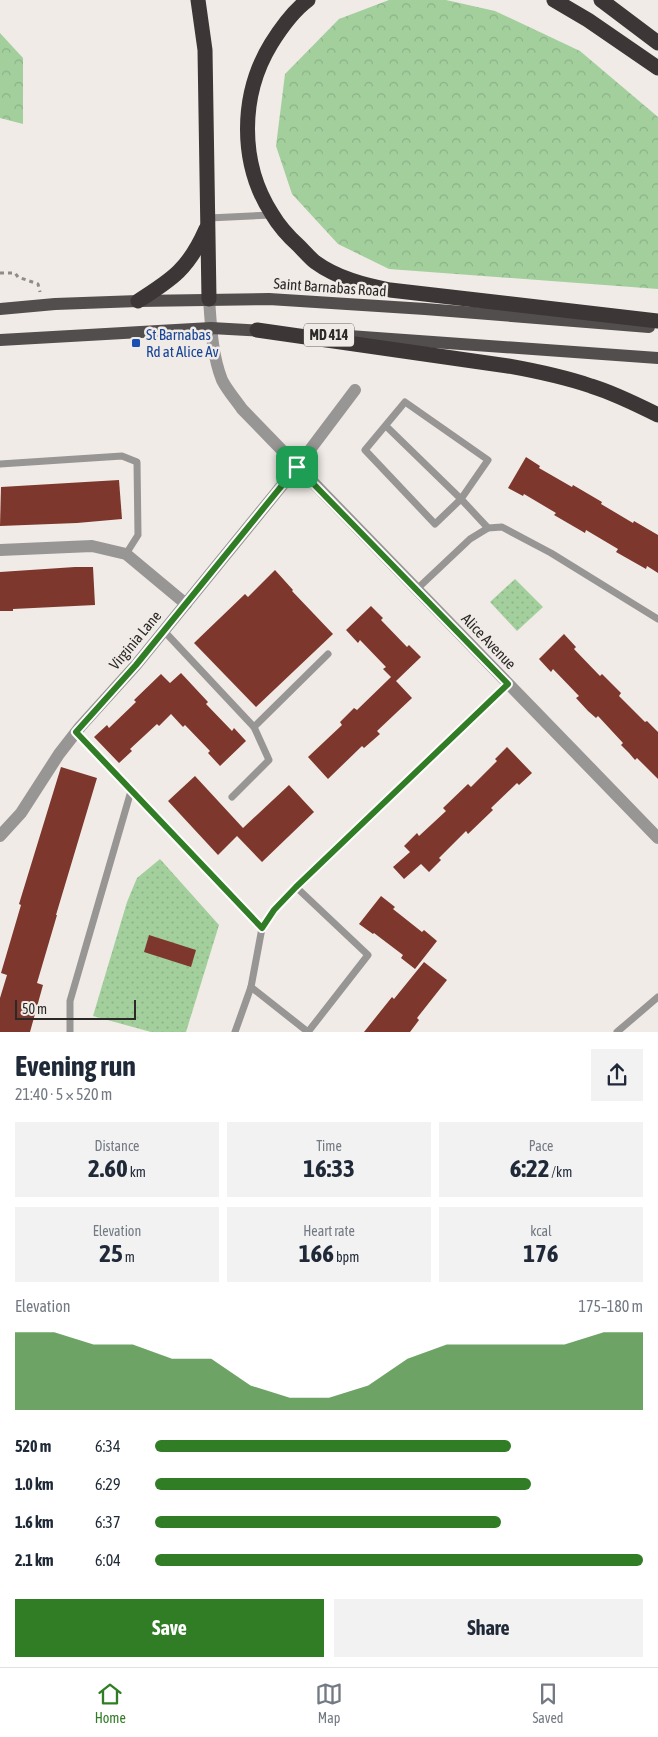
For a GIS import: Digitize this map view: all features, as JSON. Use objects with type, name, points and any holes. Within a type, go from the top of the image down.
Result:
[{"type":"highway","points":[[198,0],[205,50],[209,299]]},
{"type":"highway","points":[[308,0],[280,28],[263,57],[253,88],[247,121],[249,152],[257,185],[272,215],[290,238],[315,262],[343,277],[366,285],[390,290],[658,321]]},
{"type":"highway","points":[[554,0],[588,20],[658,68]]},
{"type":"highway","points":[[601,0],[658,42]]},
{"type":"highway","points":[[138,301],[164,285],[190,260],[198,247],[209,220]]},
{"type":"highway","points":[[257,330],[508,366],[549,374],[591,386],[630,401],[658,416]]},
{"type":"main road","name":"Saint Barnabas Road","points":[[0,309],[56,304],[268,299],[658,328]]},
{"type":"main road","name":"MD 414","points":[[0,340],[211,328],[658,358]]},
{"type":"street","points":[[209,299],[211,328],[219,371],[229,391],[252,420],[297,467]]},
{"type":"street","name":"Virginia Lane","points":[[0,836],[21,813],[59,754],[76,732],[164,631],[297,467],[355,390]]},
{"type":"street","name":"Alice Avenue","points":[[297,467],[658,838]]},
{"type":"street","points":[[0,550],[92,546],[126,554],[186,604]]},
{"type":"lane","points":[[209,220],[272,215]]},
{"type":"lane","points":[[406,402],[488,460],[461,499],[435,524],[365,450],[406,402]]},
{"type":"lane","points":[[386,426],[488,528]]},
{"type":"lane","points":[[0,464],[122,456],[137,462],[138,535],[126,554]]},
{"type":"lane","points":[[417,589],[470,539],[488,528],[502,527],[551,554],[658,619]]},
{"type":"lane","points":[[164,631],[254,727],[269,760],[232,797]]},
{"type":"lane","points":[[254,727],[328,654]]},
{"type":"lane","points":[[235,1032],[251,987],[262,928],[274,910],[508,684]]},
{"type":"lane","points":[[76,732],[262,928]]},
{"type":"lane","points":[[70,1032],[70,1001],[131,791]]},
{"type":"lane","points":[[251,987],[308,1032],[368,955],[296,887]]},
{"type":"lane","points":[[617,1032],[658,997]]},
{"type":"path","points":[[0,273],[15,273],[38,284],[40,292]]},
{"type":"green space","points":[[389,0],[446,0],[495,11],[580,51],[658,117],[658,289],[389,269],[338,244],[292,194],[276,146],[285,74],[339,19]]},
{"type":"green space","points":[[0,33],[23,58],[23,124],[0,118]]},
{"type":"green space","points":[[515,579],[543,607],[517,631],[490,602]]},
{"type":"green space","points":[[160,859],[219,925],[186,1032],[151,1032],[93,1016],[127,902],[137,878]]},
{"type":"building","points":[[526,457],[540,466],[539,468],[572,487],[573,485],[633,523],[634,521],[658,535],[658,573],[647,566],[646,569],[616,552],[618,549],[586,530],[585,533],[554,515],[556,513],[524,494],[523,496],[508,488]]},
{"type":"building","points":[[119,480],[122,519],[0,526],[1,487]]},
{"type":"building","points":[[93,567],[95,605],[0,611],[0,572]]},
{"type":"building","points":[[275,570],[292,591],[333,634],[256,707],[194,643],[245,594],[248,597]]},
{"type":"building","points":[[371,606],[383,618],[381,620],[407,647],[409,645],[421,657],[396,681],[412,698],[377,731],[380,734],[364,748],[362,746],[328,779],[308,757],[342,725],[340,722],[354,708],[357,710],[391,677],[383,669],[386,667],[360,640],[358,643],[346,630]]},
{"type":"building","points":[[564,634],[576,647],[574,649],[600,676],[602,674],[621,693],[619,696],[658,732],[658,779],[637,758],[635,760],[621,745],[623,743],[598,716],[596,718],[576,698],[579,696],[553,669],[551,672],[539,659]]},
{"type":"building","points":[[181,673],[208,702],[206,704],[232,731],[234,728],[246,741],[220,766],[208,753],[210,751],[185,725],[183,727],[171,714],[130,749],[132,751],[119,763],[94,737],[107,725],[109,728],[161,674],[170,683]]},
{"type":"building","points":[[507,747],[532,773],[519,785],[517,783],[468,834],[466,831],[439,858],[441,860],[429,872],[421,864],[404,879],[393,867],[410,852],[404,846],[417,833],[419,836],[446,811],[443,808],[468,784],[471,787],[497,761],[495,759]]},
{"type":"building","points":[[61,767],[97,778],[37,983],[43,985],[30,1032],[0,1032],[0,998],[7,975],[1,973],[21,905],[19,904]]},
{"type":"building","points":[[195,776],[243,828],[289,785],[314,812],[262,862],[237,836],[218,855],[168,801]]},
{"type":"building","points":[[381,896],[395,907],[393,909],[422,932],[424,930],[437,941],[415,969],[401,958],[403,955],[359,924]]},
{"type":"building","points":[[149,935],[196,950],[191,967],[144,952]]},
{"type":"building","points":[[424,962],[447,980],[417,1018],[419,1020],[410,1032],[364,1032],[392,997],[394,999]]},
{"type":"place","name":"St Barnabas Rd at Alice Av","points":[[136,343]]},
{"type":"route","points":[[297,467],[508,684],[296,887],[274,910],[262,928],[76,732],[136,665],[297,467]]}]
